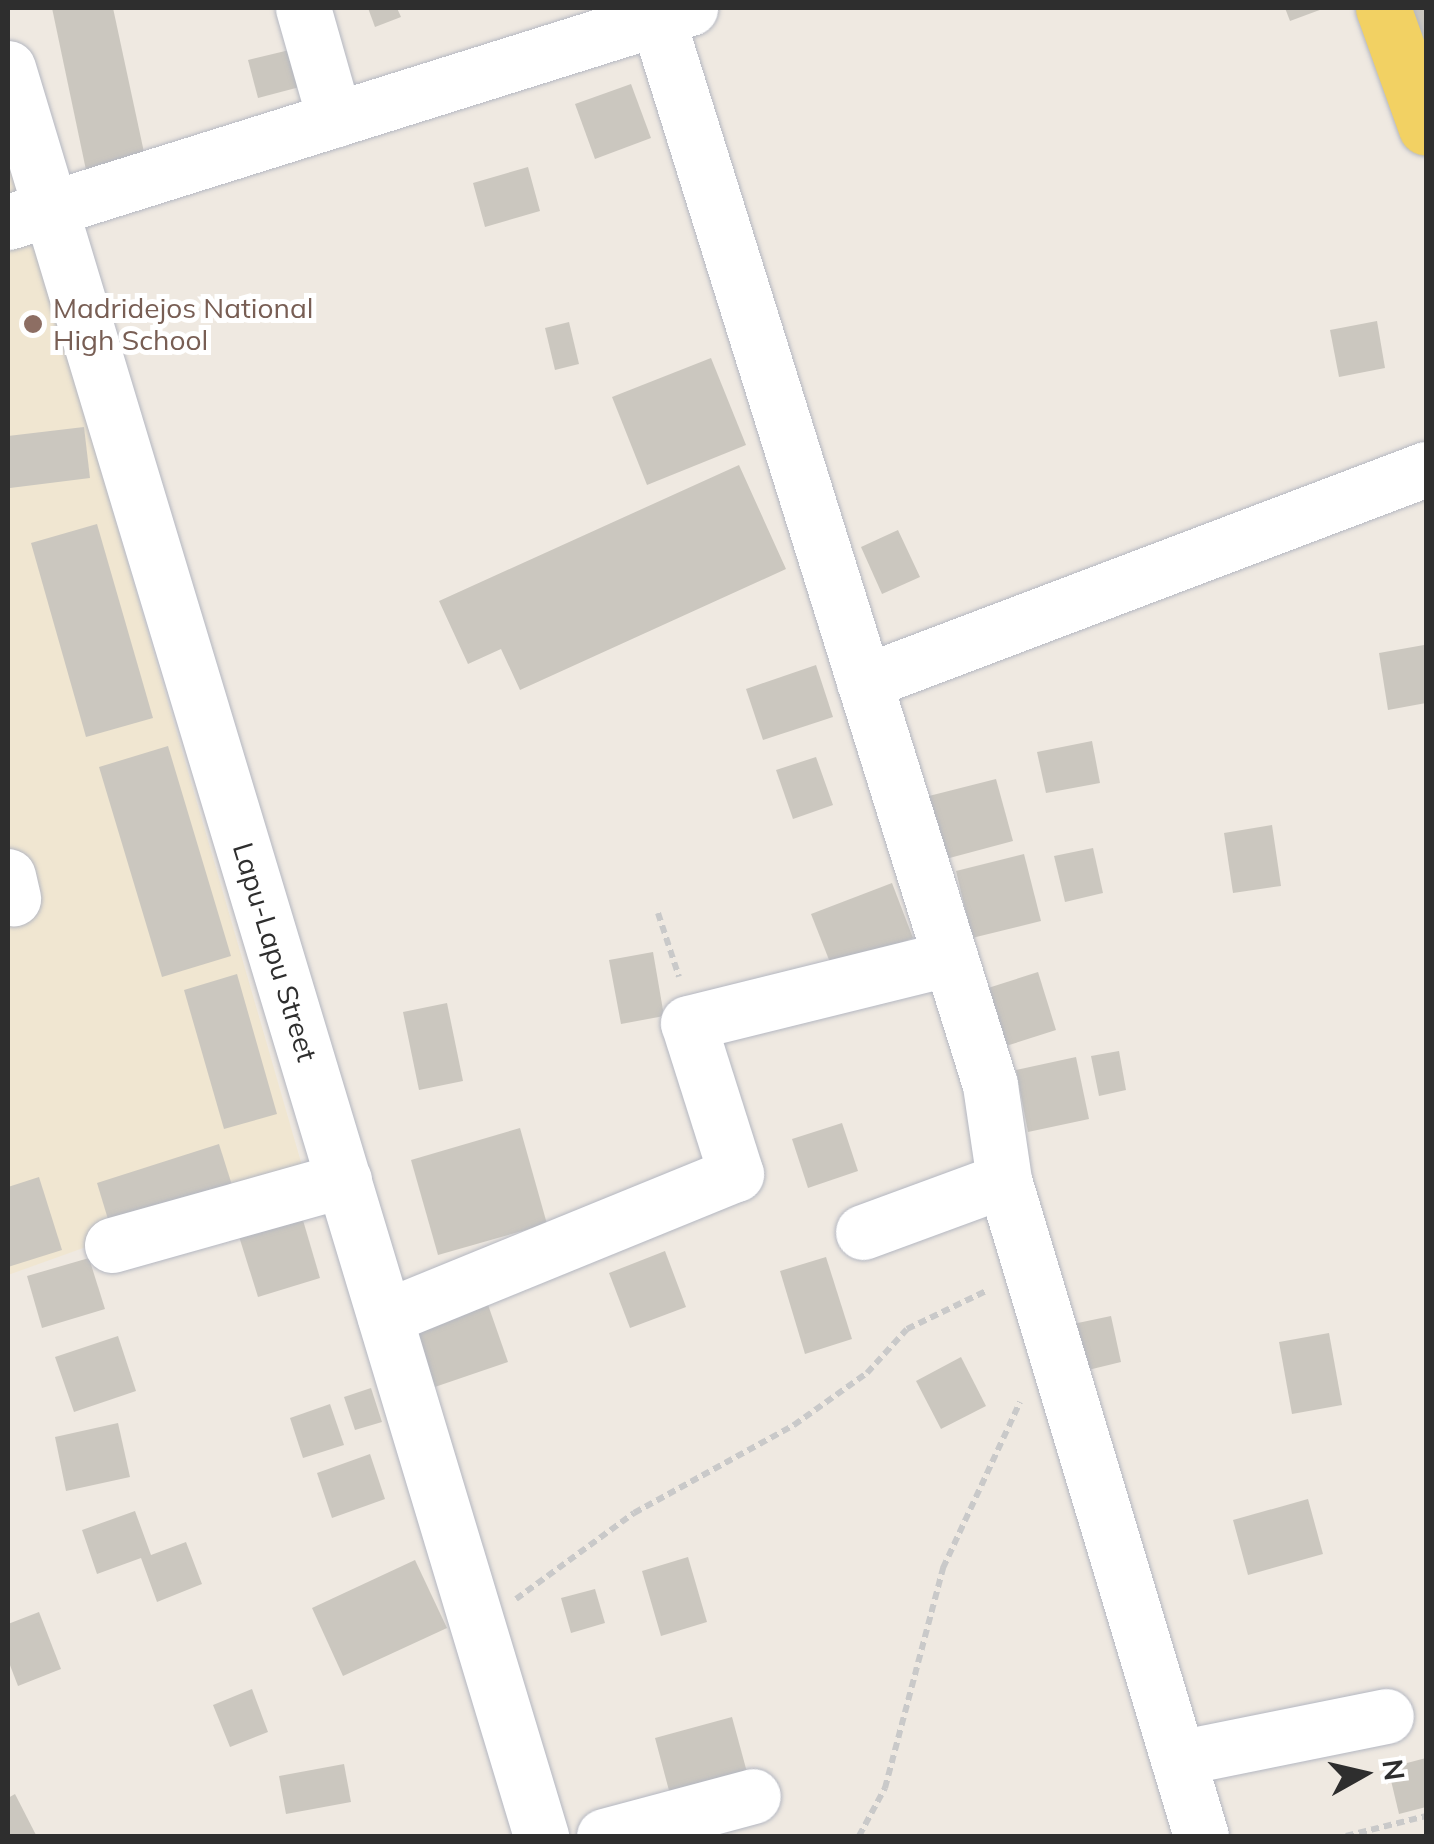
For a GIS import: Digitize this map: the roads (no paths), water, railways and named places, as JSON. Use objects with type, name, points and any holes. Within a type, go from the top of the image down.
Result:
[{"type":"main road","points":[[1383,8],[1426,128]]},
{"type":"street","points":[[303,8],[335,120]]},
{"type":"street","points":[[28,214],[335,120],[668,11],[864,682],[990,1085],[1004,1180],[1201,1836]]},
{"type":"street","name":"Lapu-Lapu Street","points":[[8,68],[28,214],[344,1180],[542,1836]]},
{"type":"street","points":[[864,682],[1426,469]]},
{"type":"street","points":[[385,1317],[736,1174],[688,1023],[950,958]]},
{"type":"street","points":[[112,1246],[344,1180]]},
{"type":"street","points":[[863,1232],[1004,1180]]},
{"type":"street","points":[[1178,1758],[1386,1716]]},
{"type":"street","points":[[604,1836],[753,1796]]},
{"type":"place","name":"Madridejos National High School","points":[[33,324]]}]
